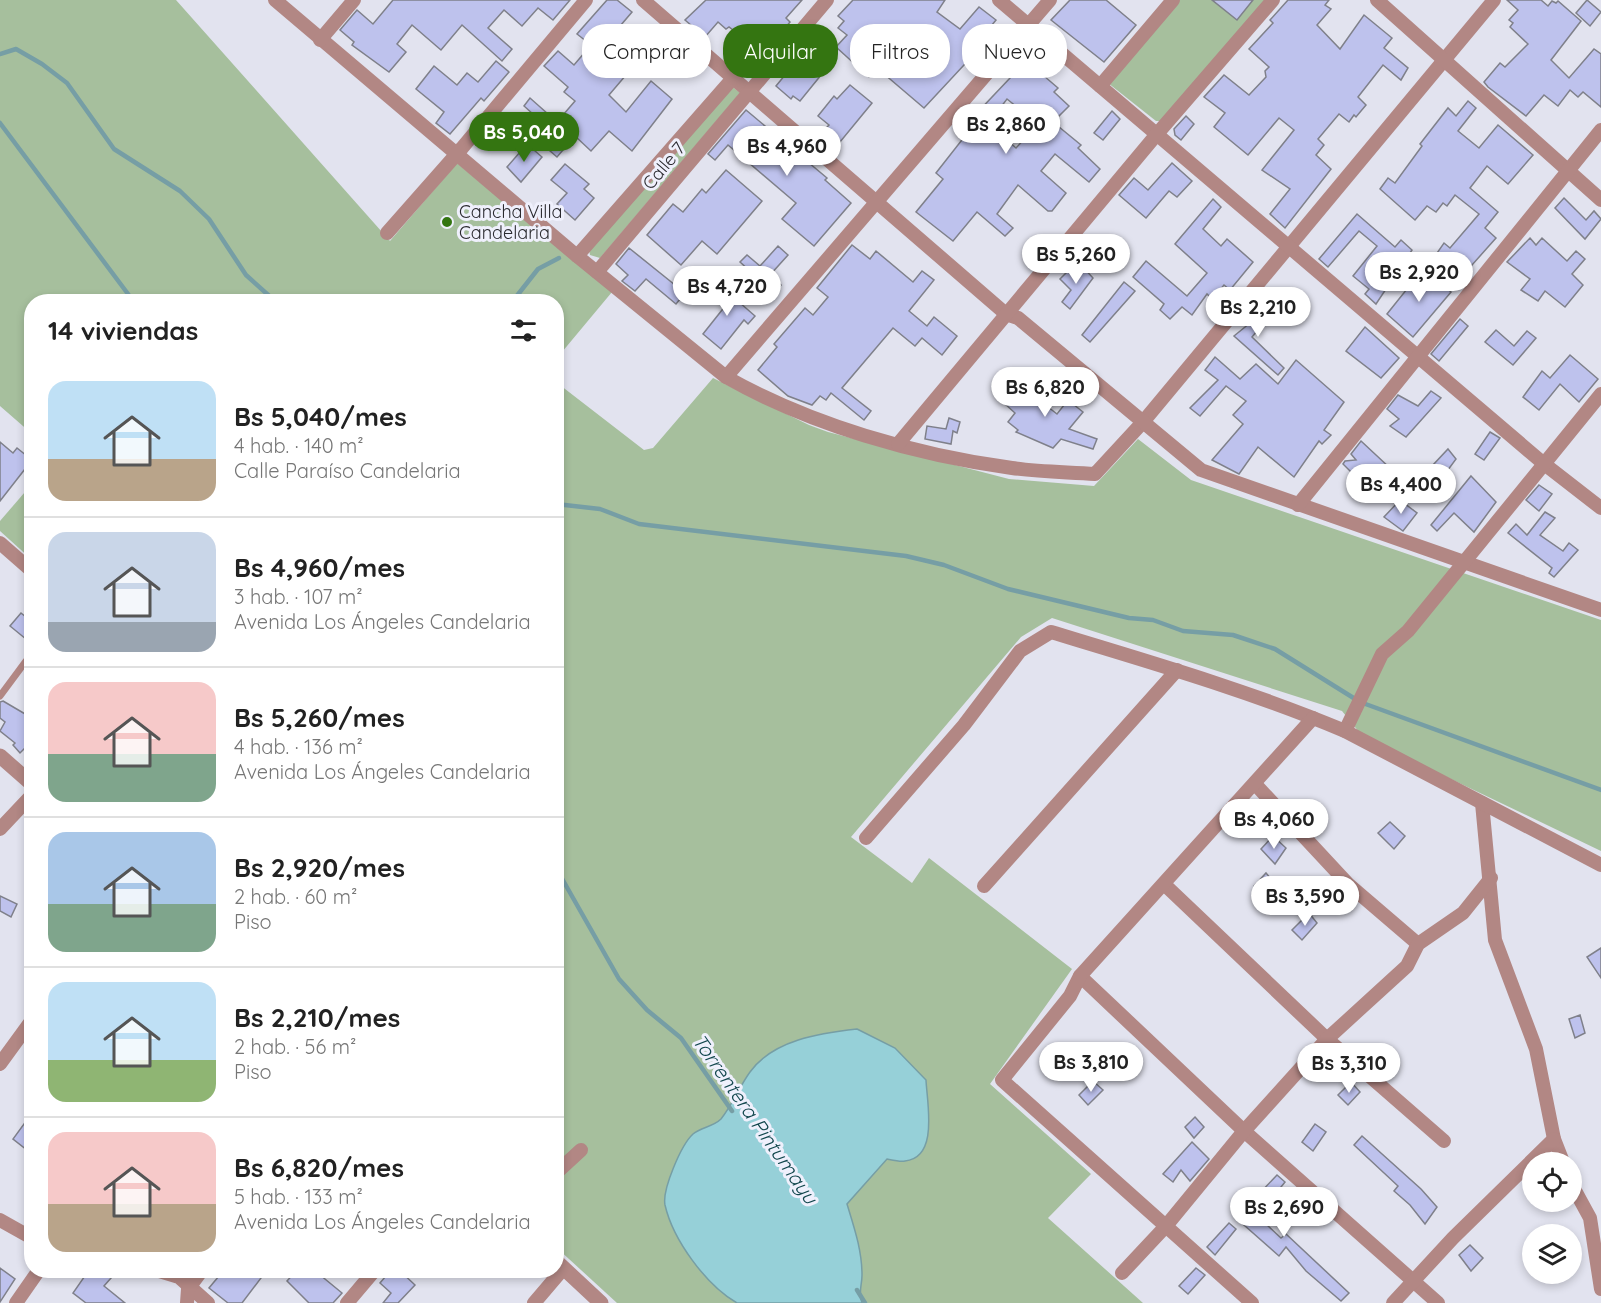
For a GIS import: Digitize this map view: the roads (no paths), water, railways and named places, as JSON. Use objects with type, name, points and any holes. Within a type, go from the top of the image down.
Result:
[{"type":"street","points":[[275,0],[597,272],[726,377],[748,389],[855,433],[1013,468],[1095,474],[1143,422],[1494,0]]},
{"type":"street","points":[[320,40],[354,0]]},
{"type":"street","points":[[387,233],[457,154],[586,0]]},
{"type":"street","points":[[642,0],[723,69]]},
{"type":"street","name":"Calle 7","points":[[597,272],[828,0]]},
{"type":"street","points":[[999,0],[1027,24]]},
{"type":"street","points":[[1029,24],[1050,0]]},
{"type":"street","points":[[1100,86],[1173,0]]},
{"type":"street","points":[[898,444],[1157,134],[1273,0]]},
{"type":"street","points":[[1377,0],[1601,200]]},
{"type":"street","points":[[1067,58],[1543,463],[1601,508]]},
{"type":"street","points":[[733,78],[1006,314],[1018,318],[1201,470],[1601,610]]},
{"type":"street","name":"Calle 7","points":[[577,255],[733,78]]},
{"type":"street","points":[[726,377],[982,78]]},
{"type":"street","points":[[1298,505],[1601,130]]},
{"type":"street","points":[[1345,731],[1382,654],[1408,631],[1601,394]]},
{"type":"street","points":[[0,543],[24,564]]},
{"type":"street","points":[[866,838],[964,725],[1020,651],[1029,643],[1051,632],[1177,670],[1345,731],[1601,865]]},
{"type":"street","points":[[984,886],[1177,670]]},
{"type":"street","points":[[1252,1303],[1002,1080],[1070,996],[1080,976],[1165,885],[1313,718]]},
{"type":"street","points":[[0,756],[24,777]]},
{"type":"street","points":[[1255,784],[1348,884],[1418,944]]},
{"type":"street","points":[[1482,803],[1491,878],[1495,940],[1536,1049],[1554,1139],[1559,1152]]},
{"type":"street","points":[[0,829],[24,804]]},
{"type":"street","points":[[1122,1273],[1166,1226],[1244,1131],[1327,1039],[1407,966],[1418,944],[1463,913],[1491,878]]},
{"type":"street","points":[[1165,885],[1327,1039],[1444,1141]]},
{"type":"street","points":[[1080,976],[1244,1131],[1438,1303]]},
{"type":"street","points":[[0,1064],[24,1031]]},
{"type":"street","points":[[1393,1303],[1453,1238],[1554,1139]]},
{"type":"street","points":[[564,1166],[581,1150]]},
{"type":"street","points":[[1582,1203],[1590,1218],[1601,1289]]},
{"type":"street","points":[[0,1220],[24,1234]]},
{"type":"street","points":[[564,1269],[602,1303]]},
{"type":"street","points":[[16,1303],[33,1278]]},
{"type":"street","points":[[179,1278],[188,1289],[208,1303]]},
{"type":"street","points":[[187,1303],[188,1289],[196,1278]]},
{"type":"street","points":[[347,1303],[368,1278]]},
{"type":"street","points":[[534,1303],[551,1278]]},
{"type":"lane","points":[[0,696],[24,664]]},
{"type":"water","points":[[857,1029],[895,1048],[926,1080],[929,1115],[927,1140],[923,1150],[916,1158],[905,1161],[887,1159],[847,1204],[861,1257],[860,1296],[862,1303],[737,1303],[725,1295],[703,1273],[675,1233],[665,1205],[666,1189],[673,1168],[693,1134],[721,1119],[750,1072],[771,1052],[798,1040]]},
{"type":"waterway","points":[[0,54],[16,49],[42,64],[67,83],[114,149],[180,191],[209,219],[246,275],[267,294]]},
{"type":"waterway","name":"Torrentera Pintumayu","points":[[0,123],[128,294]]},
{"type":"waterway","points":[[518,294],[538,269],[559,258]]},
{"type":"waterway","points":[[564,505],[600,509],[639,524],[906,556],[944,565],[1008,589],[1129,618],[1153,620],[1183,631],[1233,635],[1275,649],[1360,702],[1601,790]]},
{"type":"waterway","name":"Torrentera Pintumayu","points":[[564,882],[619,979],[647,1010],[681,1038],[732,1111]]},
{"type":"waterway","name":"Torrentera Pintumayu","points":[[857,1290],[865,1303]]},
{"type":"place","name":"Cancha Villa Candelaria","points":[[447,222]]}]
